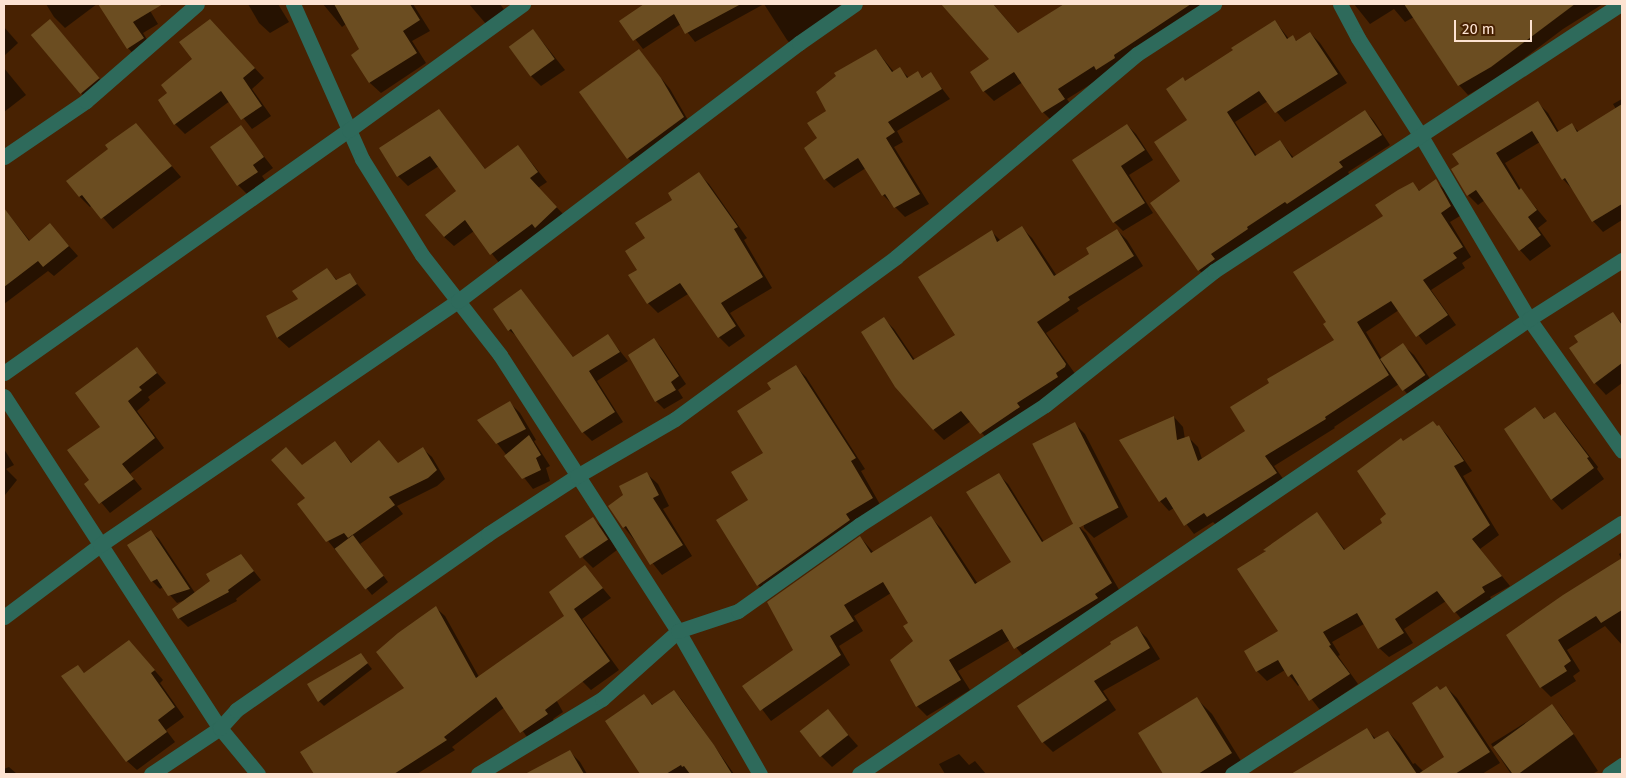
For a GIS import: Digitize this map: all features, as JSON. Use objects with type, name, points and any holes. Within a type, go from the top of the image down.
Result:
[{"type":"street","points":[[4,157],[86,101],[197,4]]},
{"type":"street","points":[[293,4],[362,159],[422,255],[500,355],[678,631],[760,774]]},
{"type":"street","points":[[4,373],[524,4]]},
{"type":"street","points":[[4,616],[100,545],[458,301],[799,43],[855,4]]},
{"type":"street","points":[[151,774],[220,728],[236,710],[488,534],[577,476],[675,418],[896,257],[1137,54],[1214,4]]},
{"type":"street","points":[[1340,4],[1358,38],[1421,136],[1529,320],[1622,451]]},
{"type":"street","points":[[478,774],[602,699],[678,631],[738,611],[859,525],[1045,405],[1214,272],[1620,4]]},
{"type":"street","points":[[859,774],[1529,320],[1622,260]]},
{"type":"street","points":[[4,396],[220,728],[258,774]]},
{"type":"street","points":[[1232,774],[1622,523]]},
{"type":"street","points":[[1609,774],[1622,764]]},
{"type":"building","points":[[98,4],[163,4],[133,22],[144,38],[127,49]]},
{"type":"building","points":[[334,4],[410,4],[420,20],[403,31],[417,53],[369,83],[351,55],[359,49]]},
{"type":"building","points":[[644,4],[741,4],[685,34],[674,14],[633,41],[619,21]]},
{"type":"building","points":[[941,4],[993,4],[1018,33],[1064,4],[1191,4],[1114,55],[1115,58],[1096,70],[1094,66],[1058,89],[1065,99],[1042,113],[1014,72],[983,92],[970,72],[989,59]]},
{"type":"building","points":[[1404,4],[1575,4],[1491,67],[1458,86]]},
{"type":"building","points":[[50,19],[99,78],[80,94],[31,35]]},
{"type":"building","points":[[210,19],[255,68],[243,78],[262,106],[241,120],[221,91],[174,125],[158,100],[167,93],[161,85],[192,59],[179,42]]},
{"type":"building","points":[[1275,20],[1287,39],[1293,35],[1296,41],[1310,32],[1338,74],[1275,113],[1259,91],[1227,112],[1255,156],[1280,140],[1292,158],[1365,110],[1382,135],[1339,162],[1343,167],[1287,204],[1285,202],[1247,227],[1248,229],[1211,254],[1215,259],[1198,271],[1150,203],[1180,181],[1154,142],[1187,120],[1166,89],[1183,77],[1185,81],[1233,50],[1231,48]]},
{"type":"building","points":[[533,29],[555,59],[530,77],[509,47]]},
{"type":"building","points":[[639,49],[661,78],[684,117],[627,159],[579,92]]},
{"type":"building","points":[[876,49],[892,72],[900,67],[907,78],[918,71],[922,78],[931,72],[942,89],[888,122],[895,132],[886,138],[920,194],[894,208],[885,194],[882,196],[858,158],[824,180],[804,148],[817,138],[807,123],[826,111],[816,92],[836,76],[834,73]]},
{"type":"building","points":[[1538,101],[1557,132],[1572,123],[1577,132],[1622,104],[1622,204],[1592,222],[1565,178],[1562,180],[1532,131],[1496,153],[1519,190],[1521,188],[1537,210],[1528,217],[1541,235],[1519,251],[1476,190],[1467,196],[1451,169],[1459,164],[1452,154]]},
{"type":"building","points":[[439,109],[485,169],[518,145],[538,172],[530,178],[557,207],[535,228],[532,224],[490,255],[465,220],[444,237],[425,215],[456,191],[430,156],[397,177],[379,148]]},
{"type":"building","points":[[136,123],[172,166],[101,219],[82,195],[79,197],[66,181],[108,149],[105,145]]},
{"type":"building","points":[[1127,124],[1145,150],[1121,166],[1145,203],[1113,223],[1072,160]]},
{"type":"building","points":[[241,125],[264,157],[253,165],[258,172],[237,186],[210,147]]},
{"type":"building","points":[[699,172],[738,227],[734,229],[763,277],[721,303],[736,326],[718,338],[680,283],[647,304],[628,275],[637,270],[625,251],[645,238],[635,223],[672,200],[668,193]]},
{"type":"building","points":[[1436,179],[1451,206],[1441,213],[1463,247],[1453,253],[1457,258],[1423,280],[1448,315],[1416,337],[1391,301],[1357,322],[1389,375],[1325,417],[1326,419],[1265,456],[1277,473],[1207,517],[1204,513],[1184,526],[1166,497],[1159,502],[1119,440],[1174,416],[1177,440],[1189,436],[1198,461],[1245,431],[1230,407],[1269,383],[1267,379],[1334,340],[1323,324],[1326,322],[1293,272],[1383,216],[1375,205],[1398,190],[1413,182],[1419,191]]},
{"type":"building","points":[[4,208],[29,241],[50,223],[69,246],[43,267],[38,261],[4,287]]},
{"type":"building","points":[[1022,226],[1054,276],[1089,254],[1086,248],[1117,229],[1134,256],[1068,297],[1070,300],[1037,322],[1066,364],[1065,367],[1056,373],[1058,377],[1017,403],[1020,407],[980,434],[961,411],[933,430],[895,387],[861,332],[884,317],[913,360],[955,335],[918,277],[992,230],[997,242]]},
{"type":"building","points":[[327,268],[336,280],[350,273],[357,284],[277,338],[266,316],[298,299],[292,291]]},
{"type":"building","points":[[521,289],[573,357],[608,334],[620,352],[589,371],[615,412],[582,433],[511,329],[508,331],[493,309]]},
{"type":"building","points":[[1613,312],[1622,325],[1622,363],[1594,384],[1569,348],[1578,342],[1574,336]]},
{"type":"building","points":[[654,338],[679,376],[671,382],[676,390],[655,402],[628,355]]},
{"type":"building","points":[[1403,343],[1425,375],[1402,391],[1380,359]]},
{"type":"building","points":[[137,347],[157,373],[139,387],[142,390],[128,401],[155,438],[122,464],[134,479],[99,504],[84,484],[89,480],[67,450],[100,427],[75,393]]},
{"type":"building","points":[[796,365],[856,458],[851,461],[873,498],[846,514],[850,520],[757,586],[716,520],[748,500],[731,472],[763,453],[737,411],[771,389],[767,383]]},
{"type":"building","points":[[510,401],[526,429],[496,444],[477,420]]},
{"type":"building","points":[[1535,407],[1544,419],[1555,412],[1589,457],[1587,458],[1594,468],[1551,500],[1504,429]]},
{"type":"building","points":[[1433,421],[1437,426],[1439,425],[1464,461],[1454,466],[1490,525],[1472,539],[1502,576],[1482,587],[1485,592],[1454,613],[1437,591],[1395,619],[1404,633],[1378,649],[1357,613],[1323,632],[1331,645],[1329,646],[1350,674],[1309,701],[1292,674],[1288,677],[1278,660],[1256,672],[1244,651],[1278,631],[1237,569],[1266,551],[1263,550],[1317,512],[1344,550],[1382,523],[1380,519],[1386,514],[1357,471],[1401,438],[1403,441]]},
{"type":"building","points":[[1075,422],[1119,508],[1076,529],[1032,444]]},
{"type":"building","points":[[529,435],[541,455],[536,458],[541,470],[522,479],[504,456]]},
{"type":"building","points":[[379,440],[398,463],[423,447],[437,470],[428,478],[389,497],[395,505],[348,538],[344,533],[326,542],[297,504],[305,498],[271,460],[286,447],[302,465],[335,441],[351,463]]},
{"type":"building","points":[[647,472],[659,495],[653,498],[683,545],[650,565],[626,526],[623,528],[608,506],[623,495],[619,486]]},
{"type":"building","points":[[999,473],[1042,542],[1076,522],[1112,583],[1095,594],[1098,598],[1014,649],[1002,629],[949,660],[961,680],[916,707],[890,660],[913,641],[903,626],[908,623],[883,582],[844,605],[854,621],[830,636],[841,655],[760,711],[742,686],[793,650],[767,602],[860,536],[871,553],[931,516],[975,584],[1011,562],[966,492]]},
{"type":"building","points":[[593,517],[608,539],[580,558],[565,536]]},
{"type":"building","points":[[151,530],[190,589],[168,596],[157,579],[151,582],[127,545]]},
{"type":"building","points":[[353,535],[384,576],[365,590],[335,549]]},
{"type":"building","points":[[241,554],[254,571],[228,590],[229,592],[178,619],[172,609],[210,581],[206,574]]},
{"type":"building","points":[[1622,558],[1622,610],[1601,623],[1596,616],[1558,640],[1571,661],[1564,666],[1567,671],[1540,688],[1506,635],[1563,595]]},
{"type":"building","points":[[585,565],[603,588],[574,609],[610,661],[545,710],[548,714],[520,733],[496,697],[444,737],[447,740],[394,774],[314,774],[300,752],[404,688],[376,652],[398,633],[436,606],[476,678],[564,616],[549,592]]},
{"type":"building","points":[[1137,626],[1150,648],[1094,681],[1107,700],[1042,743],[1017,706],[1111,644],[1110,642]]},
{"type":"building","points":[[129,640],[155,670],[151,673],[175,707],[158,720],[167,732],[126,762],[61,676],[78,665],[84,673]]},
{"type":"building","points":[[361,653],[368,663],[318,702],[307,684]]},
{"type":"building","points":[[1437,686],[1440,690],[1446,686],[1490,752],[1455,774],[1418,774],[1444,757],[1412,703]]},
{"type":"building","points":[[674,690],[714,745],[732,774],[690,774],[681,765],[666,774],[640,774],[605,721],[644,694],[652,705]]},
{"type":"building","points":[[1197,697],[1232,753],[1198,774],[1163,774],[1138,733]]},
{"type":"building","points":[[1552,704],[1574,734],[1519,774],[1513,774],[1493,747]]},
{"type":"building","points":[[828,709],[848,735],[820,757],[800,731]]},
{"type":"building","points":[[1367,728],[1374,739],[1388,731],[1417,774],[1291,774]]},
{"type":"building","points":[[570,750],[584,774],[525,774]]}]
